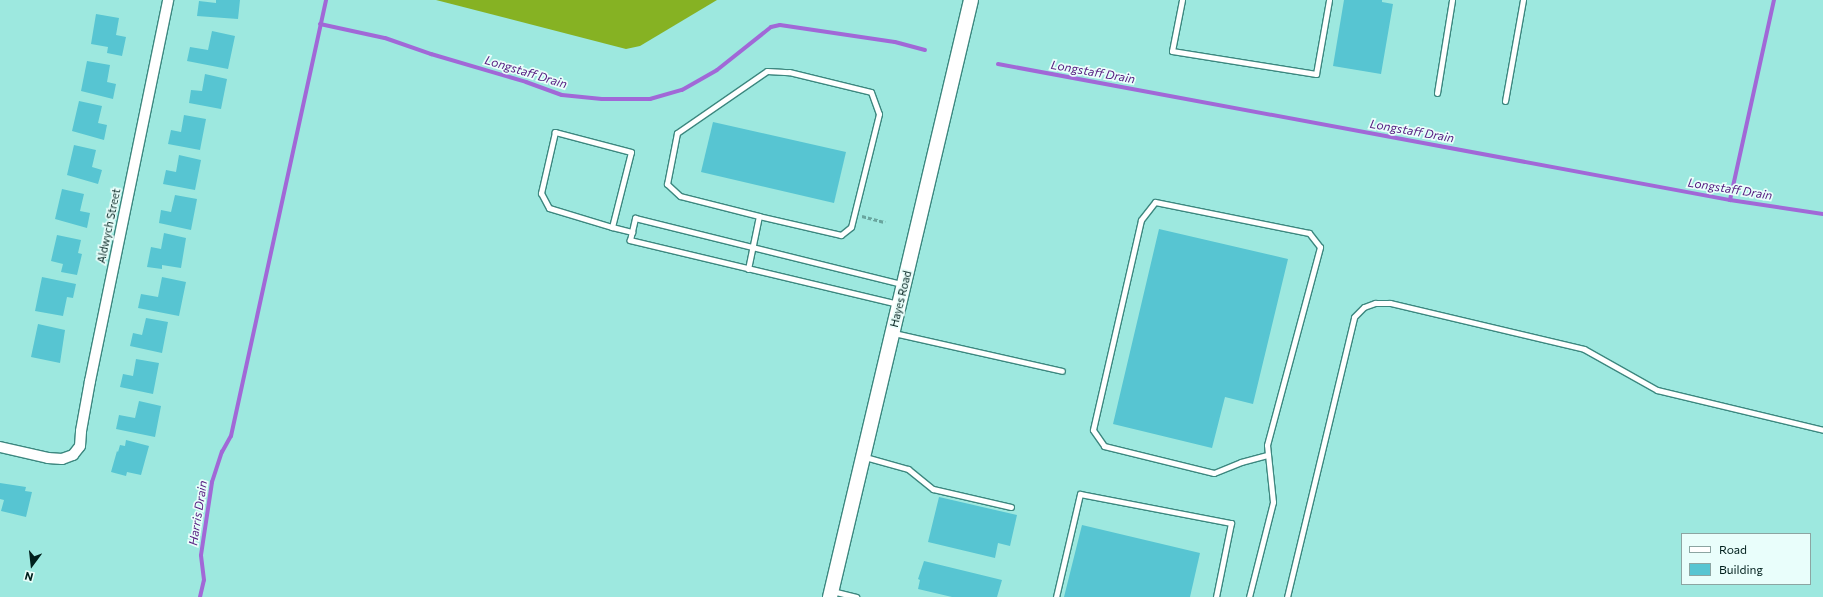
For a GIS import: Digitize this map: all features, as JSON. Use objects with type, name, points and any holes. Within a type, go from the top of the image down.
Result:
[{"type":"main road","name":"Hayes Road","points":[[830,594],[905,285],[969,0]]},
{"type":"street","name":"Aldwych Street","points":[[0,447],[62,460],[74,455],[80,446],[81,431],[90,381],[168,0]]},
{"type":"lane","points":[[1182,0],[1172,50],[1316,74],[1328,0]]},
{"type":"lane","points":[[1437,93],[1452,0]]},
{"type":"lane","points":[[1505,100],[1523,0]]},
{"type":"lane","points":[[767,71],[789,72],[870,92],[879,114],[851,227],[841,236],[759,216],[680,196],[667,184],[677,133],[767,71]]},
{"type":"lane","points":[[612,227],[631,152],[555,132],[541,194],[549,208],[612,227],[632,232]]},
{"type":"lane","points":[[1250,597],[1273,502],[1267,445],[1320,247],[1309,233],[1154,202],[1141,220],[1093,430],[1104,446],[1214,473],[1241,462],[1268,455]]},
{"type":"lane","points":[[748,269],[759,216]]},
{"type":"lane","points":[[900,305],[630,240],[635,218],[905,285]]},
{"type":"lane","points":[[1287,597],[1354,316],[1364,308],[1375,303],[1390,303],[1584,349],[1657,390],[1823,430]]},
{"type":"lane","points":[[893,333],[1062,371]]},
{"type":"lane","points":[[864,457],[908,469],[933,489],[1011,507]]},
{"type":"lane","points":[[1056,597],[1080,494],[1231,523],[1216,597]]},
{"type":"lane","points":[[830,594],[856,597]]},
{"type":"path","points":[[854,214],[885,222]]},
{"type":"green space","points":[[436,0],[717,0],[640,46],[626,49]]},
{"type":"building","points":[[216,0],[240,0],[238,19],[197,16],[199,1],[216,3]]},
{"type":"building","points":[[1344,0],[1382,0],[1382,2],[1393,4],[1381,74],[1333,66]]},
{"type":"building","points":[[96,14],[119,18],[116,35],[126,37],[122,56],[107,53],[108,47],[91,44]]},
{"type":"building","points":[[212,31],[235,36],[228,69],[187,61],[190,47],[208,50]]},
{"type":"building","points":[[87,61],[110,65],[107,82],[116,84],[113,99],[81,91]]},
{"type":"building","points":[[205,74],[227,79],[221,109],[189,103],[191,90],[202,91]]},
{"type":"building","points":[[79,101],[102,106],[98,123],[107,125],[104,140],[72,131]]},
{"type":"building","points":[[184,115],[206,119],[200,150],[168,144],[171,130],[181,132]]},
{"type":"building","points":[[713,122],[846,152],[834,203],[701,172]]},
{"type":"building","points":[[74,145],[96,150],[92,167],[102,170],[98,184],[67,175]]},
{"type":"building","points":[[179,155],[201,160],[195,190],[163,184],[166,170],[176,172]]},
{"type":"building","points":[[62,189],[84,194],[80,211],[90,213],[87,228],[55,219]]},
{"type":"building","points":[[175,195],[197,199],[191,230],[159,223],[161,210],[171,212]]},
{"type":"building","points":[[1159,229],[1288,259],[1253,404],[1225,397],[1212,448],[1113,424]]},
{"type":"building","points":[[164,233],[186,238],[181,268],[162,265],[162,269],[147,267],[151,247],[161,249]]},
{"type":"building","points":[[57,235],[81,240],[78,253],[82,254],[77,275],[61,272],[63,264],[51,261]]},
{"type":"building","points":[[42,277],[76,284],[73,298],[67,297],[63,316],[35,311]]},
{"type":"building","points":[[162,277],[186,282],[179,316],[138,308],[141,294],[158,297]]},
{"type":"building","points":[[146,318],[168,322],[162,353],[130,346],[133,333],[142,335]]},
{"type":"building","points":[[38,324],[65,330],[60,363],[31,357]]},
{"type":"building","points":[[136,359],[159,363],[153,394],[120,387],[123,374],[133,376]]},
{"type":"building","points":[[139,401],[161,406],[155,437],[116,429],[119,415],[135,418]]},
{"type":"building","points":[[126,440],[149,446],[141,475],[127,472],[126,476],[111,472],[117,451],[118,452],[120,445],[125,446]]},
{"type":"building","points":[[0,483],[26,487],[25,491],[32,492],[26,517],[1,511],[4,500],[0,499]]},
{"type":"building","points":[[939,497],[1017,515],[1010,546],[998,543],[995,558],[928,542]]},
{"type":"building","points":[[1082,525],[1200,553],[1190,597],[1064,597]]},
{"type":"building","points":[[924,561],[1002,580],[997,597],[952,597],[918,589],[920,580],[918,579]]},
{"type":"waterway","name":"Harris Drain","points":[[200,597],[204,580],[201,555],[212,482],[222,452],[231,436],[326,0]]},
{"type":"waterway","points":[[1730,200],[1774,0]]},
{"type":"waterway","name":"Longstaff Drain","points":[[320,24],[385,38],[431,54],[526,82],[562,95],[602,99],[650,99],[682,90],[717,70],[771,27],[780,25],[895,42],[925,50]]},
{"type":"waterway","name":"Longstaff Drain","points":[[998,64],[1730,200],[1823,214]]}]
